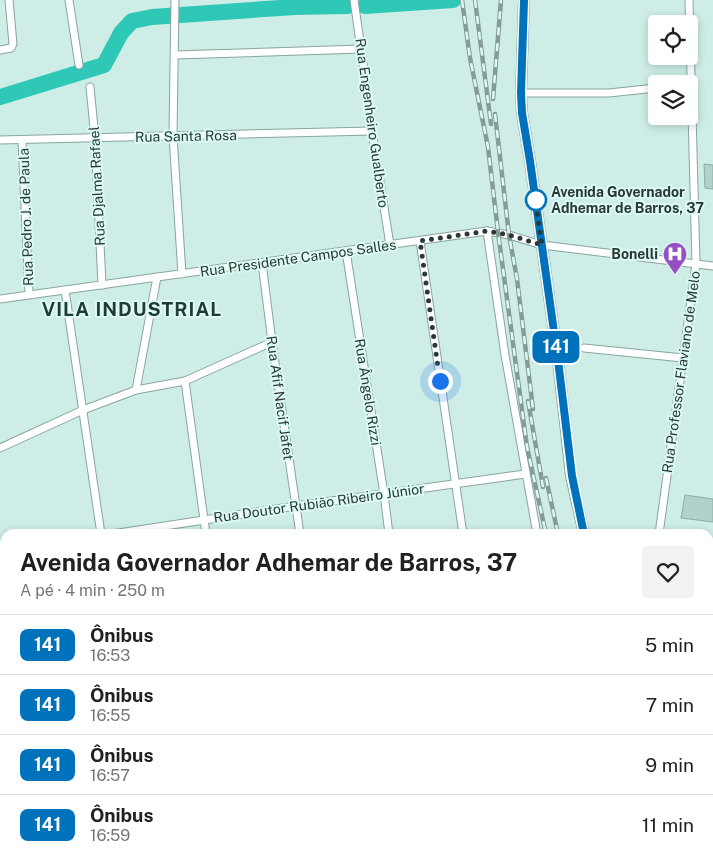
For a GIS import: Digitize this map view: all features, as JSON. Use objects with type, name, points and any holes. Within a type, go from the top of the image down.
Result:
[{"type":"main road","points":[[524,0],[521,93],[524,126],[558,360],[572,476],[583,529]]},
{"type":"street","points":[[0,50],[9,49],[13,44],[9,0]]},
{"type":"street","points":[[69,0],[79,65]]},
{"type":"street","name":"Rua Engenheiro Gualberto","points":[[354,0],[390,245]]},
{"type":"street","name":"Rua Professor Flaviano de Melo","points":[[689,0],[690,75]]},
{"type":"street","points":[[175,3],[173,136],[182,274]]},
{"type":"street","points":[[175,55],[362,49]]},
{"type":"street","name":"Rua Djalma Rafael","points":[[90,87],[95,138],[102,285]]},
{"type":"street","points":[[521,93],[609,93],[648,89]]},
{"type":"street","name":"Rua Professor Flaviano de Melo","points":[[661,529],[696,264],[691,125]]},
{"type":"street","name":"Rua Santa Rosa","points":[[0,140],[372,131]]},
{"type":"street","name":"Rua Pedro J. de Paula","points":[[22,140],[29,294]]},
{"type":"street","points":[[487,231],[505,354],[536,529]]},
{"type":"street","name":"Rua Presidente Campos Salles","points":[[0,299],[487,231],[509,235],[542,245],[713,266]]},
{"type":"street","points":[[420,241],[462,529]]},
{"type":"street","name":"Rua Ângelo Rizzi","points":[[346,251],[388,529]]},
{"type":"street","name":"Rua Afif Nacif Jafet","points":[[262,262],[299,529]]},
{"type":"street","points":[[136,390],[157,277]]},
{"type":"street","points":[[65,290],[100,529]]},
{"type":"street","points":[[0,448],[83,410],[136,390],[185,381],[272,342]]},
{"type":"street","points":[[584,348],[683,358]]},
{"type":"street","points":[[185,381],[205,529]]},
{"type":"street","name":"Rua Doutor Rubião Ribeiro Júnior","points":[[145,529],[526,474]]},
{"type":"building","points":[[704,164],[713,165],[713,189],[705,188]]},
{"type":"building","points":[[685,495],[713,499],[713,522],[681,518]]},
{"type":"waterway","points":[[365,6],[453,0]]},
{"type":"waterway","points":[[0,97],[104,65],[121,33],[132,21],[152,17],[294,7],[348,6]]},
{"type":"railway","points":[[462,0],[470,58],[488,147],[527,447],[545,529]]},
{"type":"railway","points":[[475,0],[491,124]]},
{"type":"railway","points":[[493,99],[501,0]]},
{"type":"railway","points":[[495,114],[509,235],[517,279],[533,409]]},
{"type":"railway","points":[[528,401],[543,487]]},
{"type":"railway","points":[[546,478],[557,529]]},
{"type":"bus line","name":"141","points":[[524,0],[522,25],[522,113],[558,360],[572,476],[583,529]]},
{"type":"place","name":"Avenida Governador Adhemar de Barros, 37","points":[[536,200]]},
{"type":"place","name":"Bonelli","points":[[675,275]]},
{"type":"district","name":"VILA INDUSTRIAL","points":[[132,309]]},
{"type":"route","points":[[440,381],[420,241],[487,231],[498,232],[542,245],[534,193],[536,200]]}]
